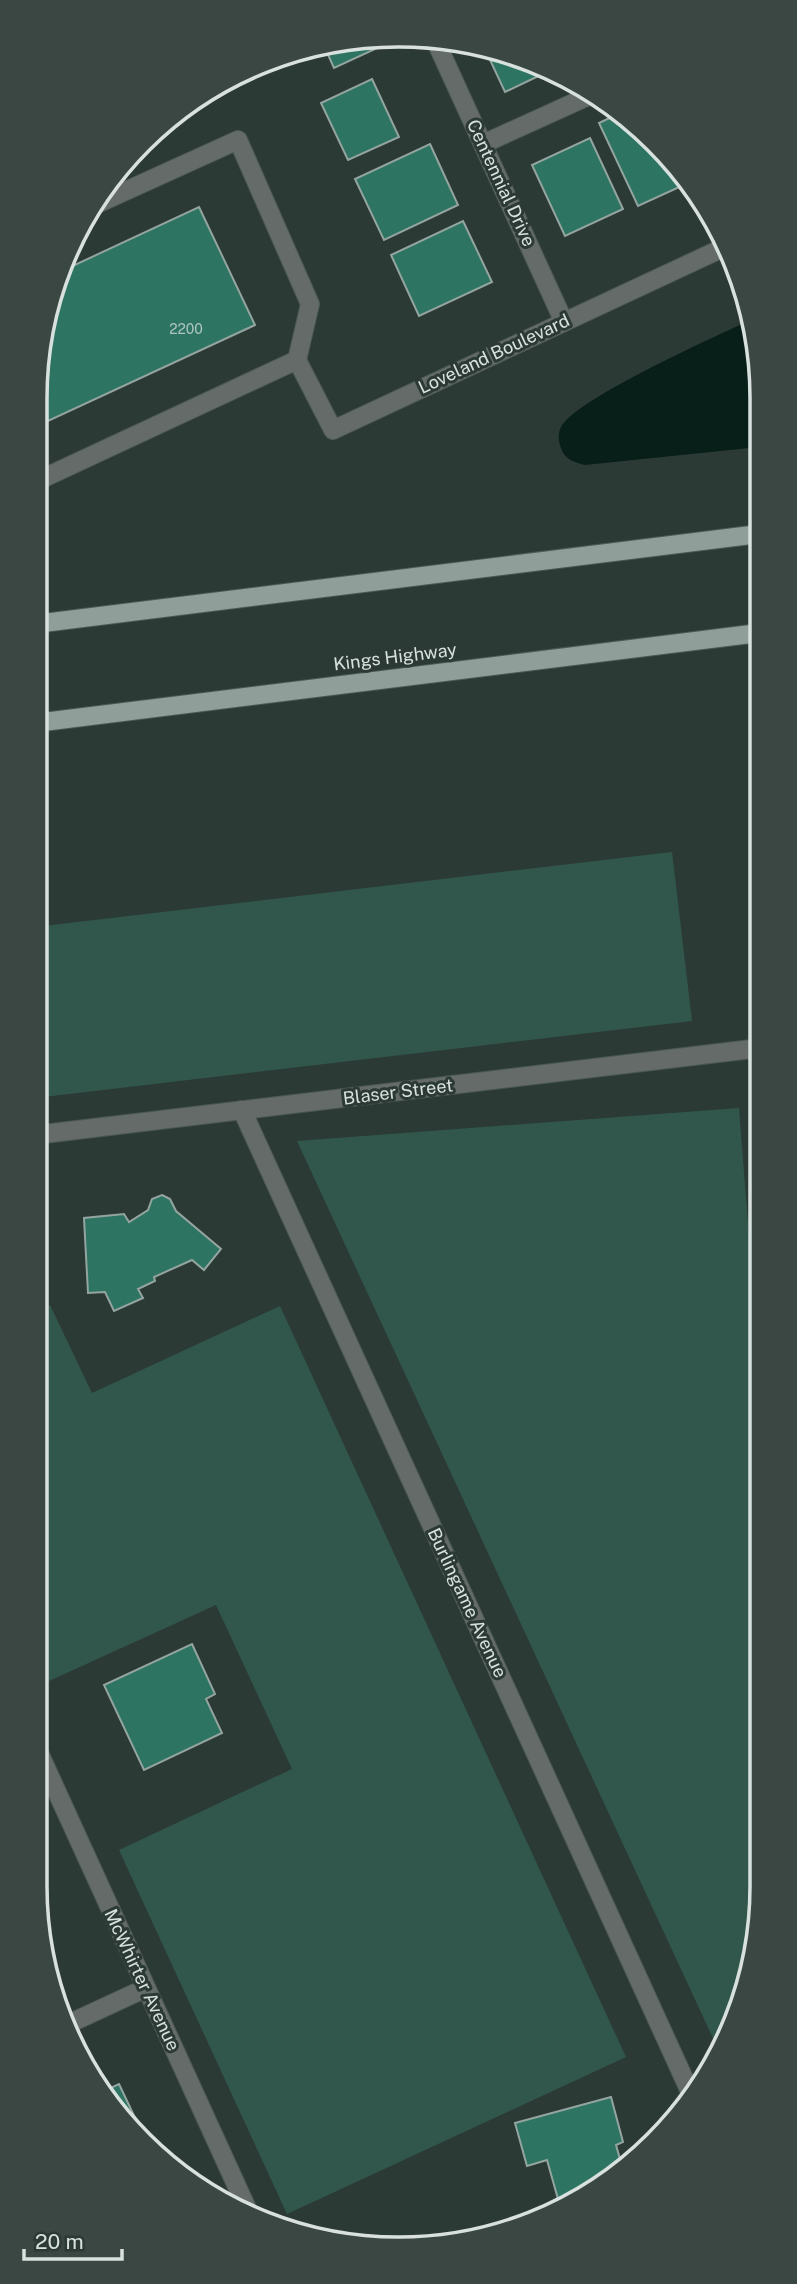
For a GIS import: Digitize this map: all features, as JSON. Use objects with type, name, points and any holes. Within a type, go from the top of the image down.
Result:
[{"type":"main road","points":[[47,623],[750,535]]},
{"type":"main road","name":"Kings Highway","points":[[47,722],[750,634]]},
{"type":"street","name":"Centennial Drive","points":[[441,50],[564,322]]},
{"type":"street","points":[[483,144],[582,99]]},
{"type":"street","points":[[47,476],[297,360],[310,304],[238,140],[110,198]]},
{"type":"street","name":"Loveland Boulevard","points":[[297,360],[333,430],[717,251]]},
{"type":"street","name":"Blaser Street","points":[[47,1134],[750,1049]]},
{"type":"street","name":"Burlingame Avenue","points":[[242,1110],[687,2086]]},
{"type":"street","name":"McWhirter Avenue","points":[[47,1770],[244,2201]]},
{"type":"street","points":[[74,2021],[146,1988]]},
{"type":"shaded area","points":[[742,324],[749,376],[750,448],[585,465],[567,458],[559,443],[561,427],[592,400],[648,369]]},
{"type":"shaded area","points":[[672,852],[692,1021],[47,1097],[47,926]]},
{"type":"shaded area","points":[[739,1108],[750,1249],[750,1885],[747,1931],[738,1976],[714,2041],[297,1141]]},
{"type":"shaded area","points":[[50,1305],[92,1393],[280,1306],[626,2057],[287,2214],[119,1850],[292,1769],[216,1605],[49,1681],[47,1306]]},
{"type":"building","points":[[377,48],[334,68],[328,54]]},
{"type":"building","points":[[490,59],[538,76],[505,92]]},
{"type":"building","points":[[372,79],[399,137],[348,160],[321,103]]},
{"type":"building","points":[[609,118],[630,134],[679,187],[638,206],[599,123]]},
{"type":"building","points":[[590,138],[623,209],[565,236],[532,165]]},
{"type":"building","points":[[430,144],[458,205],[384,240],[355,179]]},
{"type":"building","points":[[199,207],[255,325],[47,421],[50,353],[59,308],[73,266]]},
{"type":"building","points":[[463,221],[492,282],[419,316],[391,255]]},
{"type":"building","points":[[162,1195],[170,1199],[176,1211],[221,1249],[204,1270],[192,1260],[154,1277],[155,1281],[138,1289],[143,1298],[114,1311],[105,1292],[88,1293],[84,1218],[124,1214],[129,1222],[148,1210],[152,1199]]},
{"type":"building","points":[[192,1644],[215,1694],[206,1699],[222,1733],[144,1770],[104,1685]]},
{"type":"building","points":[[119,2084],[135,2118],[134,2117],[111,2088]]},
{"type":"building","points":[[611,2097],[623,2142],[616,2145],[620,2158],[594,2178],[558,2199],[547,2160],[527,2166],[515,2123]]}]
